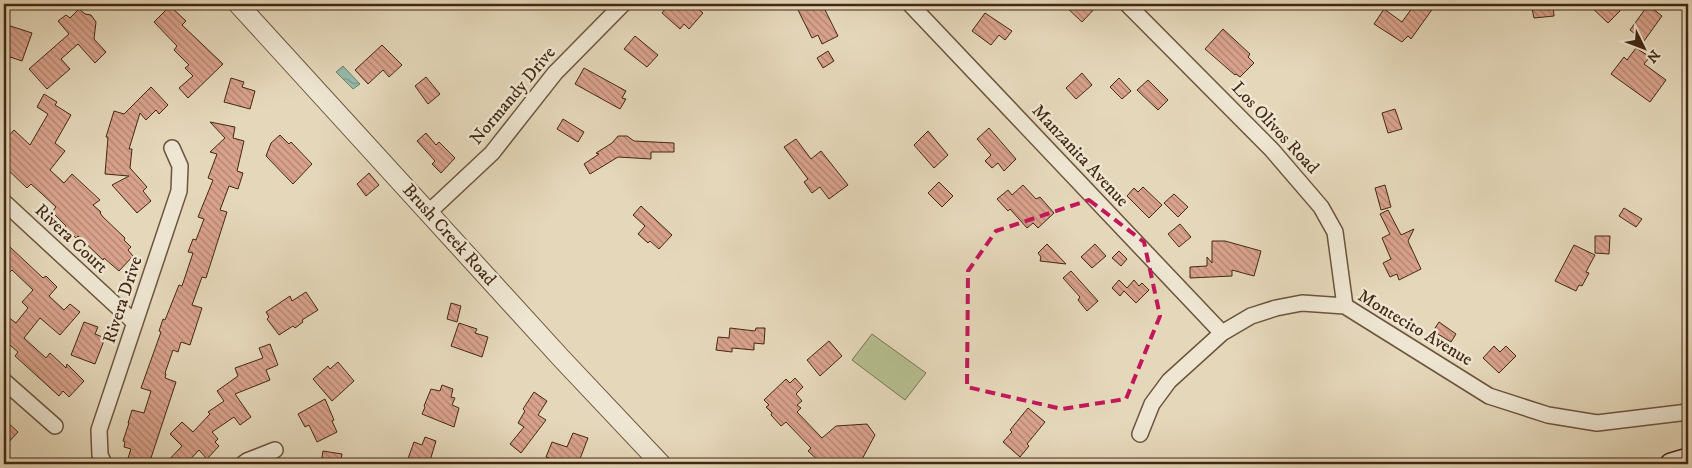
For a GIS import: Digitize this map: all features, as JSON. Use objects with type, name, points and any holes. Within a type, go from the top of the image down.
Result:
[{"type":"main road","points":[[1671,464],[1688,460]]},
{"type":"street","name":"Brush Creek Road","points":[[238,4],[561,358],[661,464]]},
{"type":"street","name":"Normandy Drive","points":[[429,212],[492,152],[555,73],[623,4]]},
{"type":"street","name":"Manzanita Avenue","points":[[910,4],[1222,333]]},
{"type":"street","name":"Los Olivos Road","points":[[1127,4],[1272,150],[1321,207],[1336,232],[1345,306]]},
{"type":"street","name":"Rivera Drive","points":[[104,464],[100,455],[99,430],[179,191],[180,166],[172,148]]},
{"type":"street","name":"Rivera Court","points":[[4,202],[135,323]]},
{"type":"street","name":"Montecito Avenue","points":[[1140,434],[1152,404],[1169,381],[1222,333],[1251,316],[1276,308],[1302,303],[1345,306],[1489,396],[1548,415],[1597,423],[1688,412]]},
{"type":"street","points":[[4,381],[55,426]]},
{"type":"street","points":[[243,464],[275,450]]},
{"type":"highlighted area","points":[[1089,200],[1144,242],[1160,316],[1126,399],[1062,409],[967,387],[968,271],[996,231]]},
{"type":"shaded area","points":[[872,334],[926,373],[905,400],[852,360]]},
{"type":"water","points":[[343,66],[360,84],[353,89],[336,72]]},
{"type":"building","points":[[669,4],[692,4],[703,13],[689,29],[684,24],[680,29],[662,13]]},
{"type":"building","points":[[795,4],[822,4],[838,36],[822,44],[818,35],[812,38]]},
{"type":"building","points":[[1063,4],[1099,4],[1082,22]]},
{"type":"building","points":[[1415,4],[1436,4],[1411,39],[1408,36],[1402,42],[1374,24],[1384,9],[1402,22]]},
{"type":"building","points":[[1531,4],[1553,4],[1554,16],[1534,18]]},
{"type":"building","points":[[1588,4],[1612,4],[1620,11],[1608,23]]},
{"type":"building","points":[[1648,5],[1662,16],[1644,41],[1630,30]]},
{"type":"building","points":[[170,6],[186,21],[182,25],[223,64],[188,98],[179,88],[193,76],[185,68],[189,65],[174,50],[177,46],[154,22]]},
{"type":"building","points":[[79,9],[85,14],[91,15],[96,22],[94,39],[106,52],[95,63],[78,44],[61,59],[70,69],[47,89],[29,69],[69,34],[58,21],[66,15],[70,18]]},
{"type":"building","points":[[985,13],[1012,31],[1005,40],[999,35],[991,45],[972,31]]},
{"type":"building","points":[[4,24],[32,33],[22,61],[4,55]]},
{"type":"building","points":[[1223,29],[1250,54],[1248,57],[1254,63],[1240,77],[1235,75],[1205,49]]},
{"type":"building","points":[[635,36],[658,55],[647,67],[624,49]]},
{"type":"building","points":[[382,45],[402,65],[389,77],[383,70],[368,84],[355,70]]},
{"type":"building","points":[[1636,48],[1650,57],[1644,64],[1666,80],[1650,102],[1611,74],[1624,57],[1627,60]]},
{"type":"building","points":[[828,51],[834,61],[823,68],[817,58]]},
{"type":"building","points":[[584,68],[626,91],[622,98],[626,99],[620,109],[575,84]]},
{"type":"building","points":[[1082,73],[1092,85],[1076,99],[1066,88]]},
{"type":"building","points":[[426,77],[440,94],[428,104],[415,86]]},
{"type":"building","points":[[231,78],[244,82],[242,87],[255,91],[250,109],[224,102]]},
{"type":"building","points":[[1119,78],[1131,91],[1122,99],[1110,87]]},
{"type":"building","points":[[1148,80],[1168,100],[1158,110],[1137,90]]},
{"type":"building","points":[[151,87],[168,105],[159,114],[156,110],[146,120],[140,113],[129,149],[132,149],[130,168],[147,187],[143,191],[151,201],[137,213],[112,185],[129,176],[105,174],[108,137],[106,137],[114,111],[124,114]]},
{"type":"building","points":[[44,94],[57,102],[55,105],[71,115],[55,143],[65,151],[50,170],[64,183],[72,174],[100,200],[93,205],[125,238],[124,240],[131,247],[128,250],[133,256],[119,271],[104,258],[103,260],[78,236],[76,238],[65,228],[66,226],[52,212],[56,207],[41,193],[31,184],[27,188],[4,166],[4,141],[14,130],[30,145],[48,114],[37,107]]},
{"type":"building","points":[[1395,109],[1402,129],[1388,133],[1382,113]]},
{"type":"building","points":[[563,119],[584,132],[578,142],[557,129]]},
{"type":"building","points":[[210,122],[235,127],[233,138],[244,141],[237,171],[243,173],[238,189],[229,186],[220,210],[227,212],[206,278],[202,277],[192,305],[202,308],[190,345],[181,342],[178,352],[173,350],[165,373],[165,378],[176,382],[149,464],[126,464],[131,449],[124,447],[125,442],[123,441],[132,410],[144,413],[151,391],[141,388],[161,332],[159,331],[163,319],[165,320],[179,285],[182,286],[193,253],[188,252],[193,239],[196,240],[204,219],[198,217],[213,180],[208,178],[217,154],[210,152],[225,138]]},
{"type":"building","points":[[989,128],[1016,159],[1004,171],[998,163],[992,168],[985,161],[991,155],[977,139]]},
{"type":"building","points":[[928,131],[948,155],[934,168],[914,145]]},
{"type":"building","points":[[426,133],[436,145],[439,142],[455,158],[441,173],[432,164],[435,161],[417,141]]},
{"type":"building","points":[[280,135],[289,144],[291,142],[312,164],[293,184],[266,156],[271,143]]},
{"type":"building","points":[[618,136],[627,136],[634,141],[674,143],[674,152],[651,152],[651,159],[618,157],[590,174],[584,164],[599,154],[596,153],[612,143]]},
{"type":"building","points":[[796,139],[811,159],[821,151],[848,185],[829,199],[820,187],[812,193],[804,182],[808,179],[784,147]]},
{"type":"building","points":[[369,173],[379,185],[366,196],[357,184]]},
{"type":"building","points":[[939,182],[953,196],[942,207],[928,193]]},
{"type":"building","points":[[1023,185],[1036,199],[1040,197],[1054,213],[1038,228],[1033,223],[1027,228],[1010,209],[1008,211],[997,199],[1008,190],[1012,195]]},
{"type":"building","points":[[1385,185],[1391,207],[1381,210],[1375,188]]},
{"type":"building","points":[[1143,187],[1162,205],[1149,218],[1127,196],[1134,188],[1138,192]]},
{"type":"building","points":[[1174,194],[1188,207],[1178,217],[1164,203]]},
{"type":"building","points":[[641,206],[672,235],[659,249],[650,241],[648,243],[638,234],[645,226],[633,215]]},
{"type":"building","points":[[1624,208],[1642,219],[1636,227],[1619,216]]},
{"type":"building","points":[[1388,210],[1401,235],[1414,229],[1408,241],[1421,269],[1399,280],[1397,274],[1390,277],[1383,263],[1391,259],[1382,238],[1390,234],[1380,214]]},
{"type":"building","points":[[1180,224],[1191,237],[1179,247],[1168,234]]},
{"type":"building","points":[[1595,236],[1610,236],[1609,254],[1595,253]]},
{"type":"building","points":[[1212,241],[1225,241],[1261,251],[1254,276],[1232,270],[1232,276],[1190,278],[1190,267],[1207,266],[1207,257],[1212,263]]},
{"type":"building","points":[[1047,244],[1066,264],[1040,261],[1041,257],[1038,253]]},
{"type":"building","points":[[1095,244],[1106,256],[1092,268],[1081,257]]},
{"type":"building","points":[[1574,245],[1595,255],[1586,272],[1589,273],[1582,286],[1579,285],[1576,291],[1555,281]]},
{"type":"building","points":[[10,247],[43,278],[46,276],[57,287],[49,296],[64,310],[70,304],[80,312],[60,335],[40,318],[24,338],[46,358],[50,353],[66,368],[67,364],[84,381],[69,397],[63,391],[59,396],[15,356],[18,352],[4,340],[4,314],[16,323],[28,308],[22,302],[33,290],[12,270],[4,278],[4,254]]},
{"type":"building","points":[[1119,251],[1127,259],[1121,266],[1112,258]]},
{"type":"building","points":[[1071,271],[1098,301],[1087,311],[1078,300],[1080,297],[1063,278]]},
{"type":"building","points":[[1119,280],[1127,288],[1134,280],[1139,286],[1142,283],[1149,290],[1136,303],[1124,291],[1120,296],[1112,288]]},
{"type":"building","points":[[306,292],[318,310],[302,320],[303,322],[295,328],[293,326],[279,335],[267,319],[269,317],[266,312],[290,296],[292,301]]},
{"type":"building","points":[[451,303],[461,306],[457,322],[447,319]]},
{"type":"building","points":[[84,322],[98,327],[95,334],[105,338],[95,364],[71,355]]},
{"type":"building","points":[[1439,322],[1456,334],[1451,342],[1433,331]]},
{"type":"building","points":[[459,323],[477,329],[475,333],[488,337],[482,357],[451,346]]},
{"type":"building","points":[[730,328],[755,331],[756,328],[765,328],[764,344],[754,343],[754,350],[732,348],[732,352],[716,350],[718,337],[729,338]]},
{"type":"building","points":[[829,341],[842,356],[820,376],[807,360]]},
{"type":"building","points":[[270,344],[278,365],[266,370],[270,380],[235,394],[251,417],[240,425],[234,417],[212,432],[218,439],[215,442],[219,446],[207,459],[199,450],[186,464],[165,464],[182,446],[170,434],[182,422],[193,432],[210,414],[208,412],[224,401],[217,391],[238,376],[235,368],[263,358],[259,348]]},
{"type":"building","points":[[1494,346],[1500,352],[1506,346],[1516,356],[1499,373],[1483,358]]},
{"type":"building","points":[[338,362],[354,381],[332,401],[313,379],[328,366],[330,369]]},
{"type":"building","points":[[795,378],[803,387],[796,394],[802,401],[797,405],[801,408],[797,412],[822,438],[836,426],[867,424],[875,435],[860,463],[822,464],[808,451],[811,448],[786,422],[781,426],[771,415],[772,413],[766,407],[769,405],[764,400],[786,379],[790,383]]},
{"type":"building","points":[[442,385],[453,389],[451,397],[455,398],[452,405],[459,408],[454,427],[422,414],[431,389],[440,391]]},
{"type":"building","points":[[534,392],[547,401],[538,415],[546,420],[521,453],[510,444],[524,427],[518,423],[525,411],[523,409]]},
{"type":"building","points":[[325,399],[337,432],[317,442],[309,425],[305,427],[298,414]]},
{"type":"building","points":[[1028,408],[1045,422],[1027,444],[1029,446],[1020,457],[1003,442]]},
{"type":"building","points":[[4,419],[18,432],[4,447]]},
{"type":"building","points":[[573,433],[588,438],[578,464],[565,464],[546,457],[552,442],[567,447]]},
{"type":"building","points":[[425,437],[436,441],[429,464],[406,464],[414,442],[422,445]]},
{"type":"building","points":[[323,451],[342,454],[340,464],[321,464]]}]
